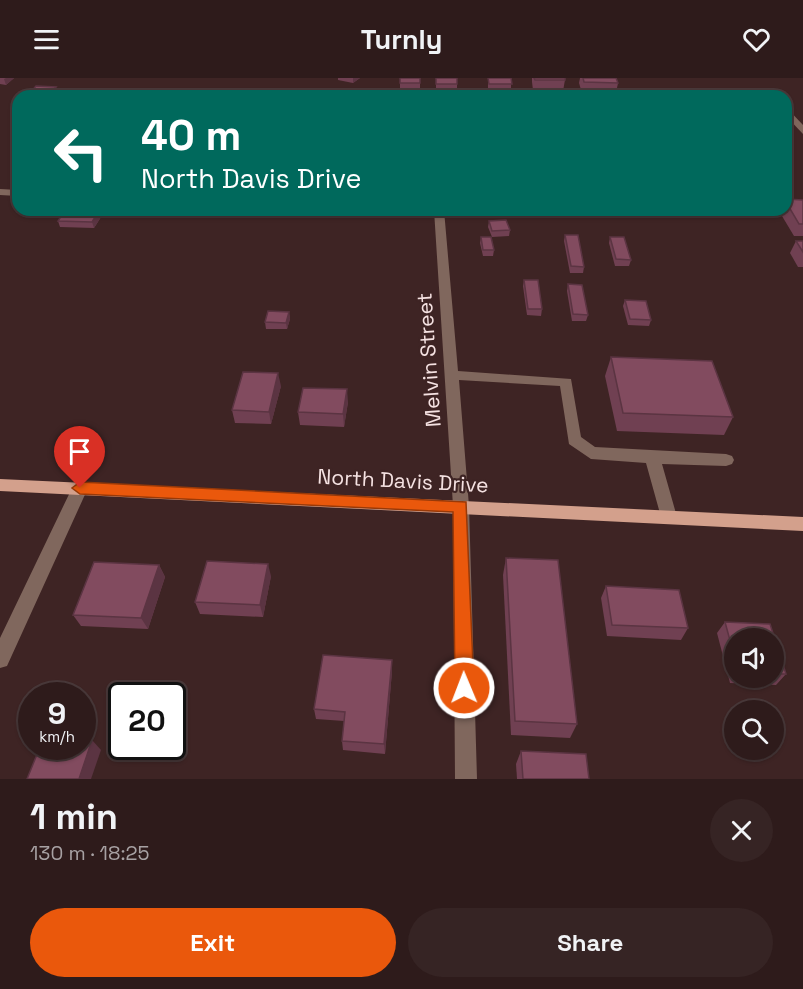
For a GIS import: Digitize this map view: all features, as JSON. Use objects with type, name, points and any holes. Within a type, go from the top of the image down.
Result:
[{"type":"main road","name":"North Davis Drive","points":[[0,485],[803,524]]},
{"type":"street","points":[[792,117],[803,131]]},
{"type":"street","name":"Melvin Street","points":[[439,216],[461,506],[466,779]]},
{"type":"street","points":[[451,375],[566,382],[574,440],[591,453],[652,458],[726,460]]},
{"type":"street","points":[[652,458],[669,517]]},
{"type":"street","points":[[0,659],[80,488]]},
{"type":"building","points":[[400,78],[420,78],[420,83],[400,83]]},
{"type":"building","points":[[436,78],[457,78],[457,84],[436,84]]},
{"type":"building","points":[[488,78],[511,78],[512,84],[489,84]]},
{"type":"building","points":[[534,78],[565,78],[565,80],[535,80]]},
{"type":"building","points":[[583,78],[616,78],[618,83],[584,82]]},
{"type":"building","points":[[36,86],[56,87],[53,90],[33,90]]},
{"type":"building","points":[[792,199],[803,200],[803,224],[799,224],[792,212]]},
{"type":"building","points":[[61,216],[96,216],[92,222],[58,221]]},
{"type":"building","points":[[506,220],[510,230],[492,231],[489,221]]},
{"type":"building","points":[[565,235],[578,235],[584,267],[571,266]]},
{"type":"building","points":[[481,237],[491,237],[494,250],[483,250]]},
{"type":"building","points":[[610,237],[624,237],[631,260],[616,259]]},
{"type":"building","points":[[796,241],[803,241],[803,252]]},
{"type":"building","points":[[524,280],[538,280],[542,309],[528,309]]},
{"type":"building","points":[[568,284],[582,285],[588,315],[573,314]]},
{"type":"building","points":[[625,300],[646,301],[651,320],[630,319]]},
{"type":"building","points":[[268,311],[289,312],[286,323],[265,322]]},
{"type":"building","points":[[611,357],[712,361],[733,417],[623,413]]},
{"type":"building","points":[[243,372],[278,373],[269,412],[232,410]]},
{"type":"building","points":[[303,388],[347,389],[343,414],[298,412]]},
{"type":"building","points":[[506,558],[558,560],[577,724],[515,721]]},
{"type":"building","points":[[207,561],[268,564],[260,605],[195,602]]},
{"type":"building","points":[[94,562],[159,565],[141,618],[73,615]]},
{"type":"building","points":[[606,586],[679,590],[688,628],[612,625]]},
{"type":"building","points":[[725,622],[770,624],[771,628],[727,628]]},
{"type":"building","points":[[323,655],[392,660],[384,744],[342,741],[345,712],[314,709]]},
{"type":"building","points":[[521,751],[586,754],[589,779],[523,779]]},
{"type":"building","points":[[35,760],[85,760],[79,779],[27,779]]},
{"type":"route","points":[[80,488],[461,506],[464,688]]}]
